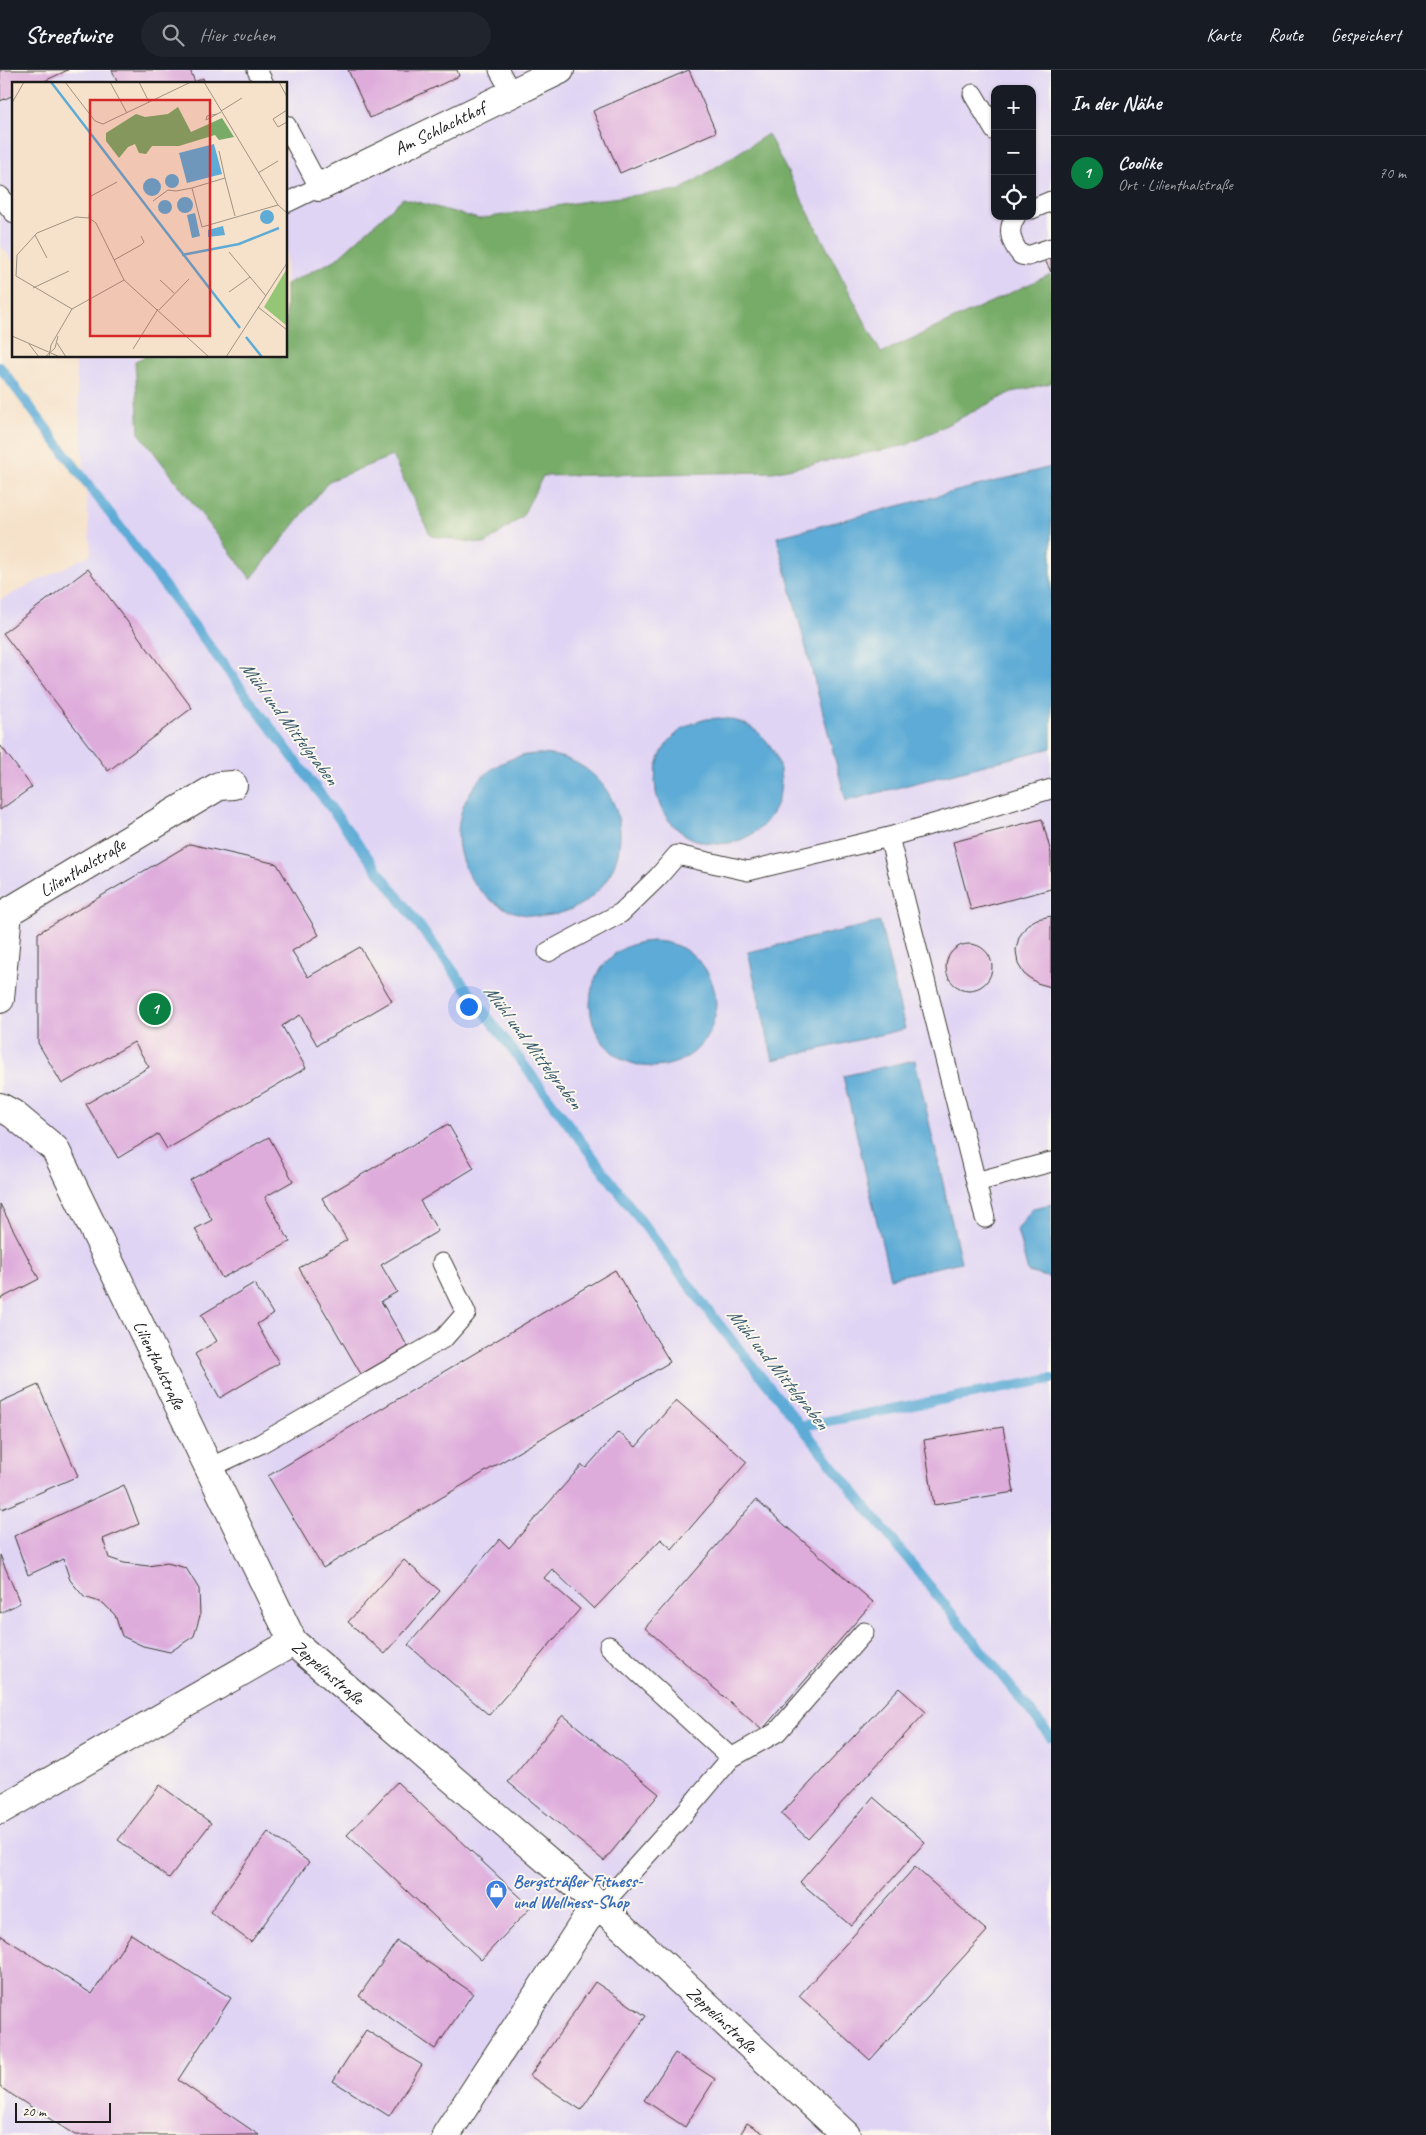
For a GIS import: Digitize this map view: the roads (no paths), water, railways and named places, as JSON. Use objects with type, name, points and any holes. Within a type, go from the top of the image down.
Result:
[{"type":"street","name":"Am Schlachthof","points":[[319,187],[506,82],[560,70]]},
{"type":"street","name":"Lilienthalstraße","points":[[0,999],[8,912],[219,786],[233,785]]},
{"type":"street","name":"Lilienthalstraße","points":[[0,1106],[13,1114],[55,1149],[293,1642]]},
{"type":"street","name":"Zeppelinstraße","points":[[0,1810],[293,1642],[598,1905],[846,2135]]},
{"type":"street","points":[[446,2135],[598,1905]]},
{"type":"lane","points":[[257,70],[263,82]]},
{"type":"lane","points":[[973,94],[994,130]]},
{"type":"lane","points":[[288,129],[319,187],[288,201]]},
{"type":"lane","points":[[0,196],[12,211]]},
{"type":"lane","points":[[1014,220],[1010,233],[1016,249],[1021,255],[1028,256],[1051,248]]},
{"type":"lane","points":[[548,952],[621,913],[658,877],[677,855],[748,871],[889,837],[1051,789]]},
{"type":"lane","points":[[889,837],[985,1218]]},
{"type":"lane","points":[[976,1182],[1051,1162]]},
{"type":"lane","points":[[209,1468],[260,1444],[444,1338],[466,1313],[442,1263]]},
{"type":"lane","points":[[598,1905],[688,1809],[731,1758],[777,1732],[864,1632]]},
{"type":"lane","points":[[609,1646],[731,1758]]},
{"type":"water","points":[[1051,467],[1051,748],[846,801],[777,537]]},
{"type":"water","points":[[718,718],[742,723],[762,737],[776,757],[781,781],[776,805],[762,825],[742,839],[718,844],[694,839],[674,825],[660,805],[655,781],[660,757],[674,737],[694,723]]},
{"type":"water","points":[[547,754],[563,757],[577,763],[602,784],[611,797],[617,811],[620,835],[619,851],[611,873],[590,898],[577,907],[563,913],[531,916],[515,913],[501,907],[476,886],[467,873],[461,859],[458,827],[461,811],[467,797],[488,772],[501,763],[515,757]]},
{"type":"water","points":[[880,922],[905,1029],[773,1060],[748,952]]},
{"type":"water","points":[[653,941],[677,946],[697,960],[711,980],[716,1004],[711,1028],[697,1048],[677,1062],[653,1067],[629,1062],[609,1048],[595,1028],[590,1004],[595,980],[609,960],[629,946]]},
{"type":"water","points":[[915,1060],[961,1262],[890,1278],[843,1076]]},
{"type":"water","points":[[1051,1204],[1051,1278],[1028,1272],[1017,1230],[1033,1208]]},
{"type":"waterway","name":"Mühl und Mittelgraben","points":[[0,367],[710,1313],[1051,1737]]},
{"type":"waterway","points":[[802,1426],[1051,1379]]},
{"type":"place","name":"Coolike","points":[[155,1009]]},
{"type":"place","name":"Bergsträßer Fitness- und Wellness-Shop","points":[[497,1910]]}]
